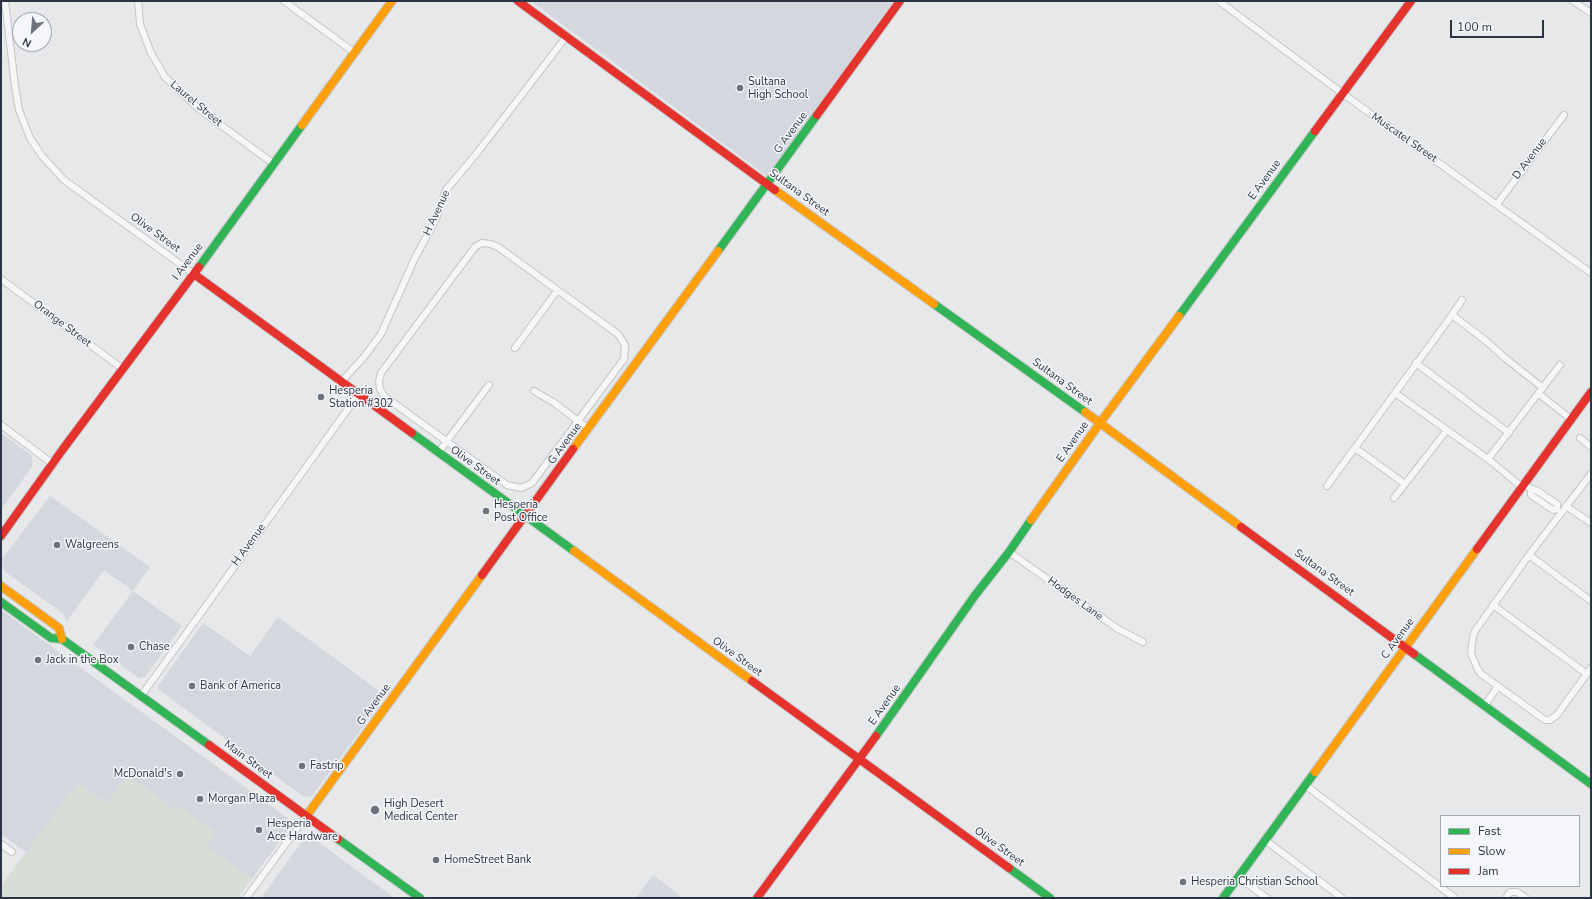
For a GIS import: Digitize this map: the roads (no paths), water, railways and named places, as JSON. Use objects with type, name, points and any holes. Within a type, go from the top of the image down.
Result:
[{"type":"street","name":"Olive Street","points":[[5,1],[19,110],[30,138],[42,156],[64,180],[1050,898]]},
{"type":"street","name":"Laurel Street","points":[[138,1],[140,24],[151,53],[165,77],[199,108],[274,164]]},
{"type":"street","points":[[284,1],[355,53]]},
{"type":"street","name":"I Avenue","points":[[1,536],[194,274],[392,1]]},
{"type":"street","name":"Sultana Street","points":[[518,1],[767,184],[1100,423],[1591,784]]},
{"type":"street","name":"G Avenue","points":[[246,898],[526,517],[900,1]]},
{"type":"street","name":"Muscatel Street","points":[[1219,1],[1342,93],[1591,273]]},
{"type":"street","name":"E Avenue","points":[[757,898],[860,759],[976,594],[1009,552],[1100,423],[1411,1]]},
{"type":"street","points":[[1573,1],[1591,14]]},
{"type":"street","name":"H Avenue","points":[[341,382],[364,357],[381,334],[414,260],[436,219],[446,190],[477,153],[566,37]]},
{"type":"street","name":"D Avenue","points":[[1497,204],[1564,114]]},
{"type":"street","points":[[482,243],[491,244],[498,247],[557,291],[618,334],[625,345],[624,359],[532,483],[521,488],[508,485],[384,396],[380,389],[379,381],[381,373],[475,247],[482,243]]},
{"type":"street","name":"Orange Street","points":[[1,279],[123,369]]},
{"type":"street","points":[[515,348],[557,291]]},
{"type":"street","points":[[1327,486],[1462,300]]},
{"type":"street","points":[[1452,315],[1485,340],[1571,419]]},
{"type":"street","points":[[1416,363],[1509,433]]},
{"type":"street","points":[[1488,459],[1560,365]]},
{"type":"street","points":[[438,453],[489,385]]},
{"type":"street","points":[[534,391],[553,402],[589,429]]},
{"type":"street","name":"C Avenue","points":[[1223,898],[1406,647],[1526,487],[1571,419],[1591,392]]},
{"type":"street","points":[[1395,393],[1526,487],[1531,495],[1553,510],[1560,510]]},
{"type":"street","name":"H Avenue","points":[[141,696],[358,394]]},
{"type":"street","points":[[1,425],[53,464]]},
{"type":"street","points":[[1394,498],[1447,430]]},
{"type":"street","points":[[1580,438],[1591,447]]},
{"type":"street","points":[[1355,448],[1405,484]]},
{"type":"street","points":[[1591,474],[1566,506],[1560,510],[1475,631],[1471,654],[1481,674],[1496,688],[1545,720],[1550,720],[1557,715],[1591,668]]},
{"type":"street","points":[[1566,506],[1591,523]]},
{"type":"street","name":"Hodges Lane","points":[[1009,552],[1118,629],[1143,642]]},
{"type":"street","points":[[1529,555],[1591,601]]},
{"type":"street","name":"Main Street","points":[[1,586],[59,628],[62,638]]},
{"type":"street","name":"Main Street","points":[[1,602],[51,638],[62,638],[420,898]]},
{"type":"street","points":[[1493,605],[1587,674]]},
{"type":"street","points":[[1485,705],[1496,688]]},
{"type":"street","points":[[1305,785],[1440,887]]},
{"type":"street","points":[[1265,840],[1342,898]]},
{"type":"street","points":[[1,844],[12,852]]},
{"type":"street","points":[[1238,877],[1267,898]]},
{"type":"street","points":[[1440,887],[1455,898]]},
{"type":"street","points":[[1506,898],[1510,892],[1517,892],[1526,898]]},
{"type":"place","name":"Sultana High School","points":[[740,88]]},
{"type":"place","name":"Hesperia Station #302","points":[[321,397]]},
{"type":"place","name":"Hesperia Post Office","points":[[486,511]]},
{"type":"place","name":"Walgreens","points":[[57,545]]},
{"type":"place","name":"Chase","points":[[131,647]]},
{"type":"place","name":"Jack in the Box","points":[[38,660]]},
{"type":"place","name":"Bank of America","points":[[192,686]]},
{"type":"place","name":"Fastrip","points":[[302,766]]},
{"type":"place","name":"McDonald's","points":[[180,774]]},
{"type":"place","name":"Morgan Plaza","points":[[200,799]]},
{"type":"place","name":"High Desert Medical Center","points":[[375,810]]},
{"type":"place","name":"Hesperia Ace Hardware","points":[[259,830]]},
{"type":"place","name":"HomeStreet Bank","points":[[436,860]]},
{"type":"place","name":"Hesperia Christian School","points":[[1183,882]]}]
